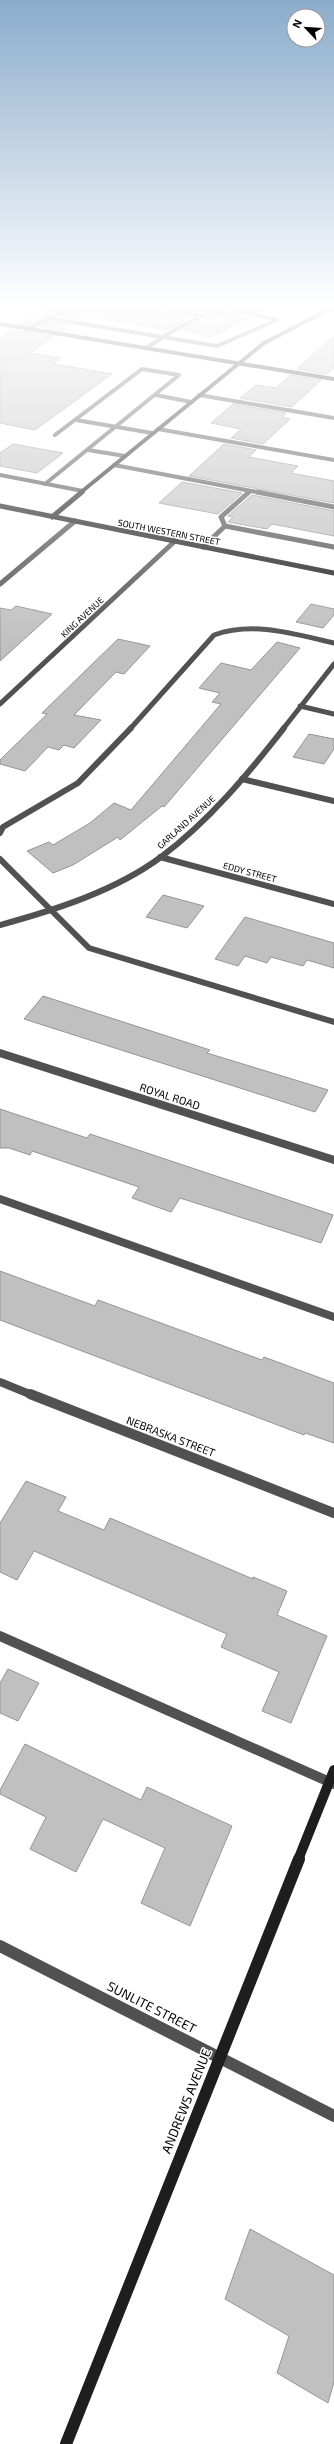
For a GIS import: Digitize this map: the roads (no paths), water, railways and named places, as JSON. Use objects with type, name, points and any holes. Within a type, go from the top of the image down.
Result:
[{"type":"street","points":[[76,420],[152,433]]},
{"type":"street","points":[[55,435],[76,420]]},
{"type":"street","points":[[45,484],[125,420]]},
{"type":"street","points":[[52,517],[169,420]]},
{"type":"street","points":[[158,429],[334,460]]},
{"type":"street","points":[[88,450],[125,456]]},
{"type":"street","points":[[114,465],[334,507]]},
{"type":"street","points":[[0,475],[83,491]]},
{"type":"street","points":[[225,526],[221,517],[250,491]]},
{"type":"street","name":"SOUTH WESTERN STREET","points":[[0,506],[334,573]]},
{"type":"street","points":[[0,584],[75,521]]},
{"type":"street","points":[[203,547],[225,526]]},
{"type":"street","points":[[225,526],[334,547]]},
{"type":"street","name":"KING AVENUE","points":[[0,704],[174,541]]},
{"type":"street","points":[[0,833],[3,827],[78,783],[103,758],[214,635],[227,628],[250,627],[334,643]]},
{"type":"street","name":"GARLAND AVENUE","points":[[0,925],[84,897],[127,878],[160,857],[226,798],[334,664]]},
{"type":"street","points":[[300,706],[334,714]]},
{"type":"street","points":[[242,779],[334,801]]},
{"type":"street","name":"EDDY STREET","points":[[160,857],[334,904]]},
{"type":"street","points":[[0,859],[89,948],[334,1022]]},
{"type":"street","name":"ROYAL ROAD","points":[[0,1052],[334,1160]]},
{"type":"street","points":[[0,1199],[334,1317]]},
{"type":"street","name":"NEBRASKA STREET","points":[[0,1382],[334,1513]]},
{"type":"street","points":[[0,1636],[332,1783]]},
{"type":"street","name":"ANDREWS AVENUE","points":[[66,2444],[220,2057],[332,1783],[334,1770]]},
{"type":"street","name":"SUNLITE STREET","points":[[0,1946],[334,2116]]}]
